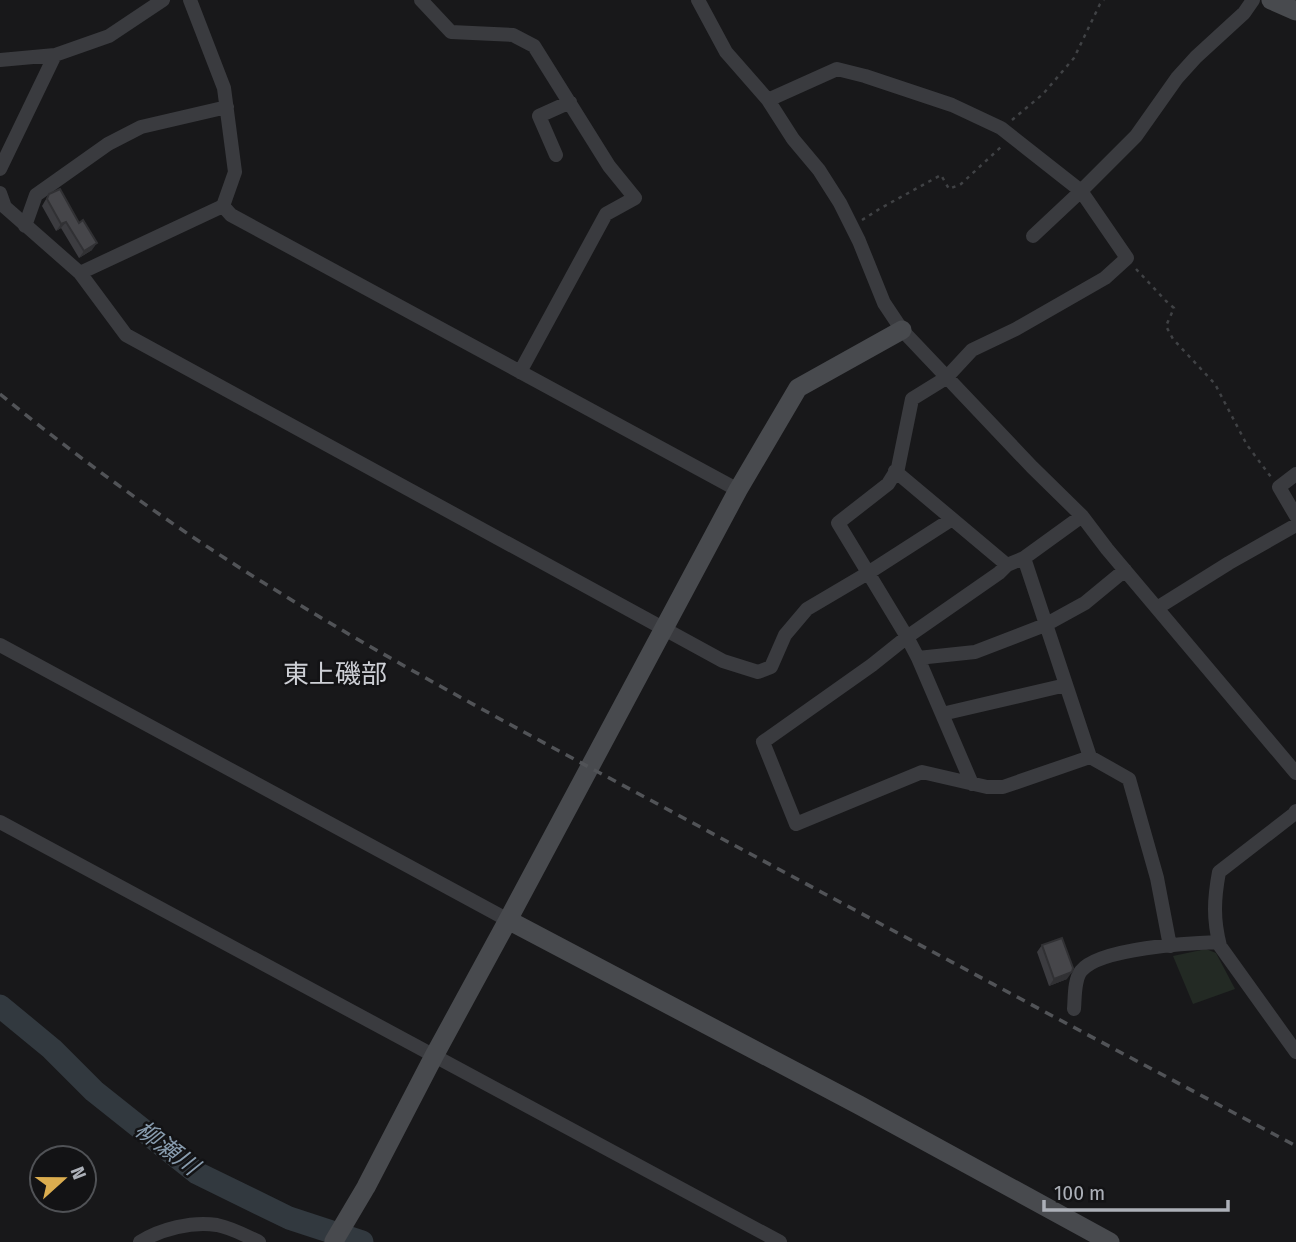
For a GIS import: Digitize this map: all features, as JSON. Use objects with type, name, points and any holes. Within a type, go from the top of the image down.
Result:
[{"type":"street","points":[[0,60],[55,55],[108,36],[163,0]]},
{"type":"street","points":[[80,273],[223,206],[235,172],[224,88],[190,0]]},
{"type":"street","points":[[421,0],[451,32],[513,35],[534,46],[609,166],[635,198],[606,214],[520,372]]},
{"type":"street","points":[[698,0],[726,51],[768,100],[840,203],[884,303],[902,330],[1082,516],[1296,773]]},
{"type":"street","points":[[1033,236],[1136,136],[1177,78],[1244,13],[1253,0]]},
{"type":"street","points":[[1271,0],[1296,11]]},
{"type":"street","points":[[0,169],[55,55]]},
{"type":"street","points":[[768,100],[837,69],[952,105],[1007,133],[1082,191],[1127,258],[1105,278],[1016,329],[972,350],[946,378],[912,399],[898,468],[888,484],[838,523],[918,658],[972,784]]},
{"type":"street","points":[[556,155],[539,116],[570,102]]},
{"type":"street","points":[[25,226],[36,195],[108,144],[141,127],[227,107]]},
{"type":"street","points":[[0,193],[5,207],[80,273],[126,335],[723,661],[758,672],[771,667],[785,635],[807,609],[952,519]]},
{"type":"street","points":[[223,206],[231,215],[738,490]]},
{"type":"street","points":[[334,1242],[366,1187],[738,490],[798,387],[902,330]]},
{"type":"street","points":[[895,471],[1007,565]]},
{"type":"street","points":[[1296,474],[1279,487],[1296,516]]},
{"type":"street","points":[[1082,516],[1024,558],[1007,565],[763,742],[796,824],[922,772],[987,787],[1003,787],[1090,757]]},
{"type":"street","points":[[1157,608],[1229,563],[1296,526]]},
{"type":"street","points":[[1024,558],[1090,757],[1129,779],[1157,878],[1170,946]]},
{"type":"street","points":[[918,658],[975,652],[1045,625],[1085,603],[1125,570]]},
{"type":"street","points":[[0,645],[1110,1242]]},
{"type":"street","points":[[942,714],[1066,685]]},
{"type":"street","points":[[1296,811],[1290,822],[1219,872],[1214,895],[1215,926],[1220,946],[1296,1052]]},
{"type":"street","points":[[0,822],[780,1242]]},
{"type":"street","points":[[1074,1009],[1076,985],[1081,971],[1095,961],[1111,955],[1219,942]]},
{"type":"street","points":[[140,1242],[173,1228],[215,1225],[259,1242]]},
{"type":"path","points":[[852,227],[941,175],[949,189],[961,184],[1074,58],[1104,0]]},
{"type":"path","points":[[1127,258],[1174,308],[1166,326],[1173,340],[1215,384],[1247,445],[1279,487]]},
{"type":"shaded area","points":[[1206,949],[1216,953],[1235,989],[1193,1004],[1173,956]]},
{"type":"building","points":[[60,189],[79,223],[83,220],[97,243],[84,251],[66,222],[61,224],[47,199],[49,194]]},
{"type":"building","points":[[1062,938],[1073,968],[1072,972],[1054,979],[1042,945]]},
{"type":"waterway","name":"柳瀬川","points":[[0,1006],[52,1049],[94,1091],[197,1173],[289,1218],[362,1242]]},
{"type":"railway","points":[[0,394],[96,469],[162,516],[264,583],[363,642],[564,753],[1296,1146]]},
{"type":"district","name":"東上磯部","points":[[335,674]]}]
